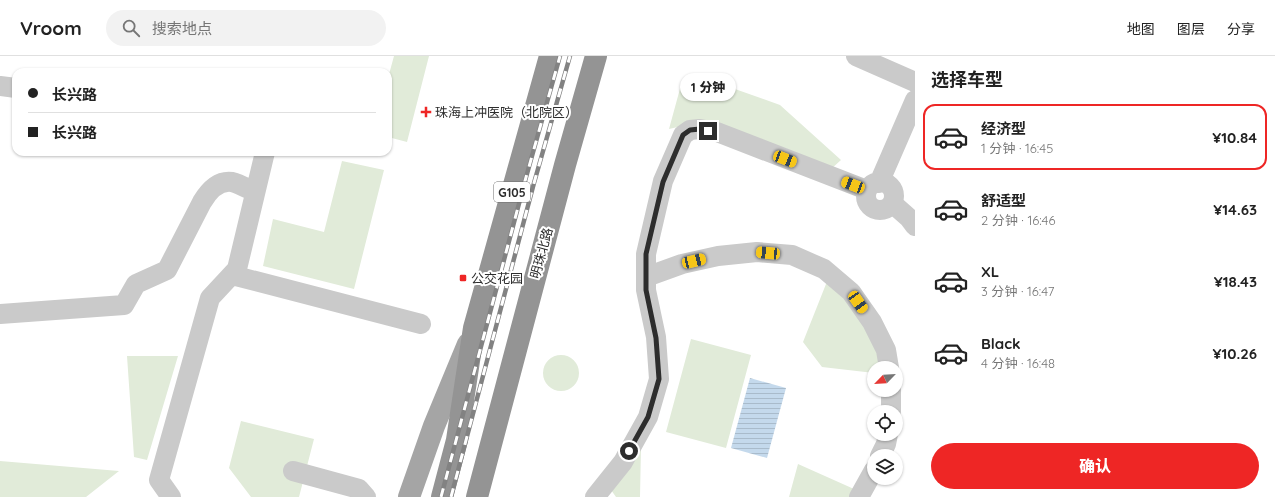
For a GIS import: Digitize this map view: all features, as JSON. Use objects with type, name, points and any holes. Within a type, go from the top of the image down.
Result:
[{"type":"highway","name":"G105","points":[[442,497],[457,440],[474,328],[550,56]]},
{"type":"highway","name":"明珠北路","points":[[477,497],[565,165],[596,56]]},
{"type":"main road","name":"G105","points":[[409,497],[434,426],[474,328]]},
{"type":"street","points":[[856,56],[915,82]]},
{"type":"street","points":[[0,86],[12,88]]},
{"type":"street","points":[[882,191],[915,100]]},
{"type":"street","points":[[603,493],[623,462],[648,417],[659,379],[656,338],[646,290],[646,254],[663,182],[683,135],[690,130],[700,129],[716,132],[882,191],[915,226]]},
{"type":"street","points":[[882,191],[915,130]]},
{"type":"street","points":[[171,497],[159,480],[210,298],[237,269],[264,156]]},
{"type":"street","points":[[0,314],[124,306],[136,284],[167,270],[208,192],[224,183],[232,182],[255,192]]},
{"type":"street","points":[[646,277],[682,264],[718,256],[757,252],[792,255],[824,269],[851,292],[872,322],[886,350],[888,361]]},
{"type":"street","points":[[232,275],[421,324]]},
{"type":"street","points":[[293,471],[359,489],[366,497]]},
{"type":"street","points":[[858,497],[867,482]]},
{"type":"green space","points":[[394,56],[429,56],[407,142],[392,138],[392,68],[391,68]]},
{"type":"green space","points":[[701,77],[780,105],[841,160],[830,170],[691,124],[669,129],[681,85]]},
{"type":"green space","points":[[342,161],[384,170],[354,289],[263,266],[273,219],[324,232]]},
{"type":"green space","points":[[828,279],[851,298],[882,361],[867,361],[867,372],[822,367],[803,342]]},
{"type":"green space","points":[[691,339],[751,355],[726,448],[666,432]]},
{"type":"green space","points":[[561,355],[574,360],[579,373],[574,386],[561,391],[548,386],[543,373],[548,360]]},
{"type":"green space","points":[[127,356],[178,356],[147,460],[134,457]]},
{"type":"green space","points":[[241,421],[314,439],[299,497],[251,497],[229,468]]},
{"type":"green space","points":[[641,446],[640,497],[616,497],[609,487]]},
{"type":"green space","points":[[0,461],[119,471],[86,497],[0,497]]},
{"type":"green space","points":[[798,464],[854,489],[849,497],[789,497]]},
{"type":"water","points":[[750,378],[786,388],[767,458],[731,448]]},
{"type":"railway","points":[[441,497],[525,181],[560,56]]},
{"type":"railway","points":[[451,497],[534,183],[570,56]]},
{"type":"place","name":"珠海上冲医院（北院区）","points":[[426,112]]},
{"type":"place","name":"公交花园","points":[[463,278]]},
{"type":"route","points":[[629,451],[648,417],[659,379],[656,338],[646,290],[646,254],[663,182],[683,135],[690,130],[700,129],[708,131]]}]
